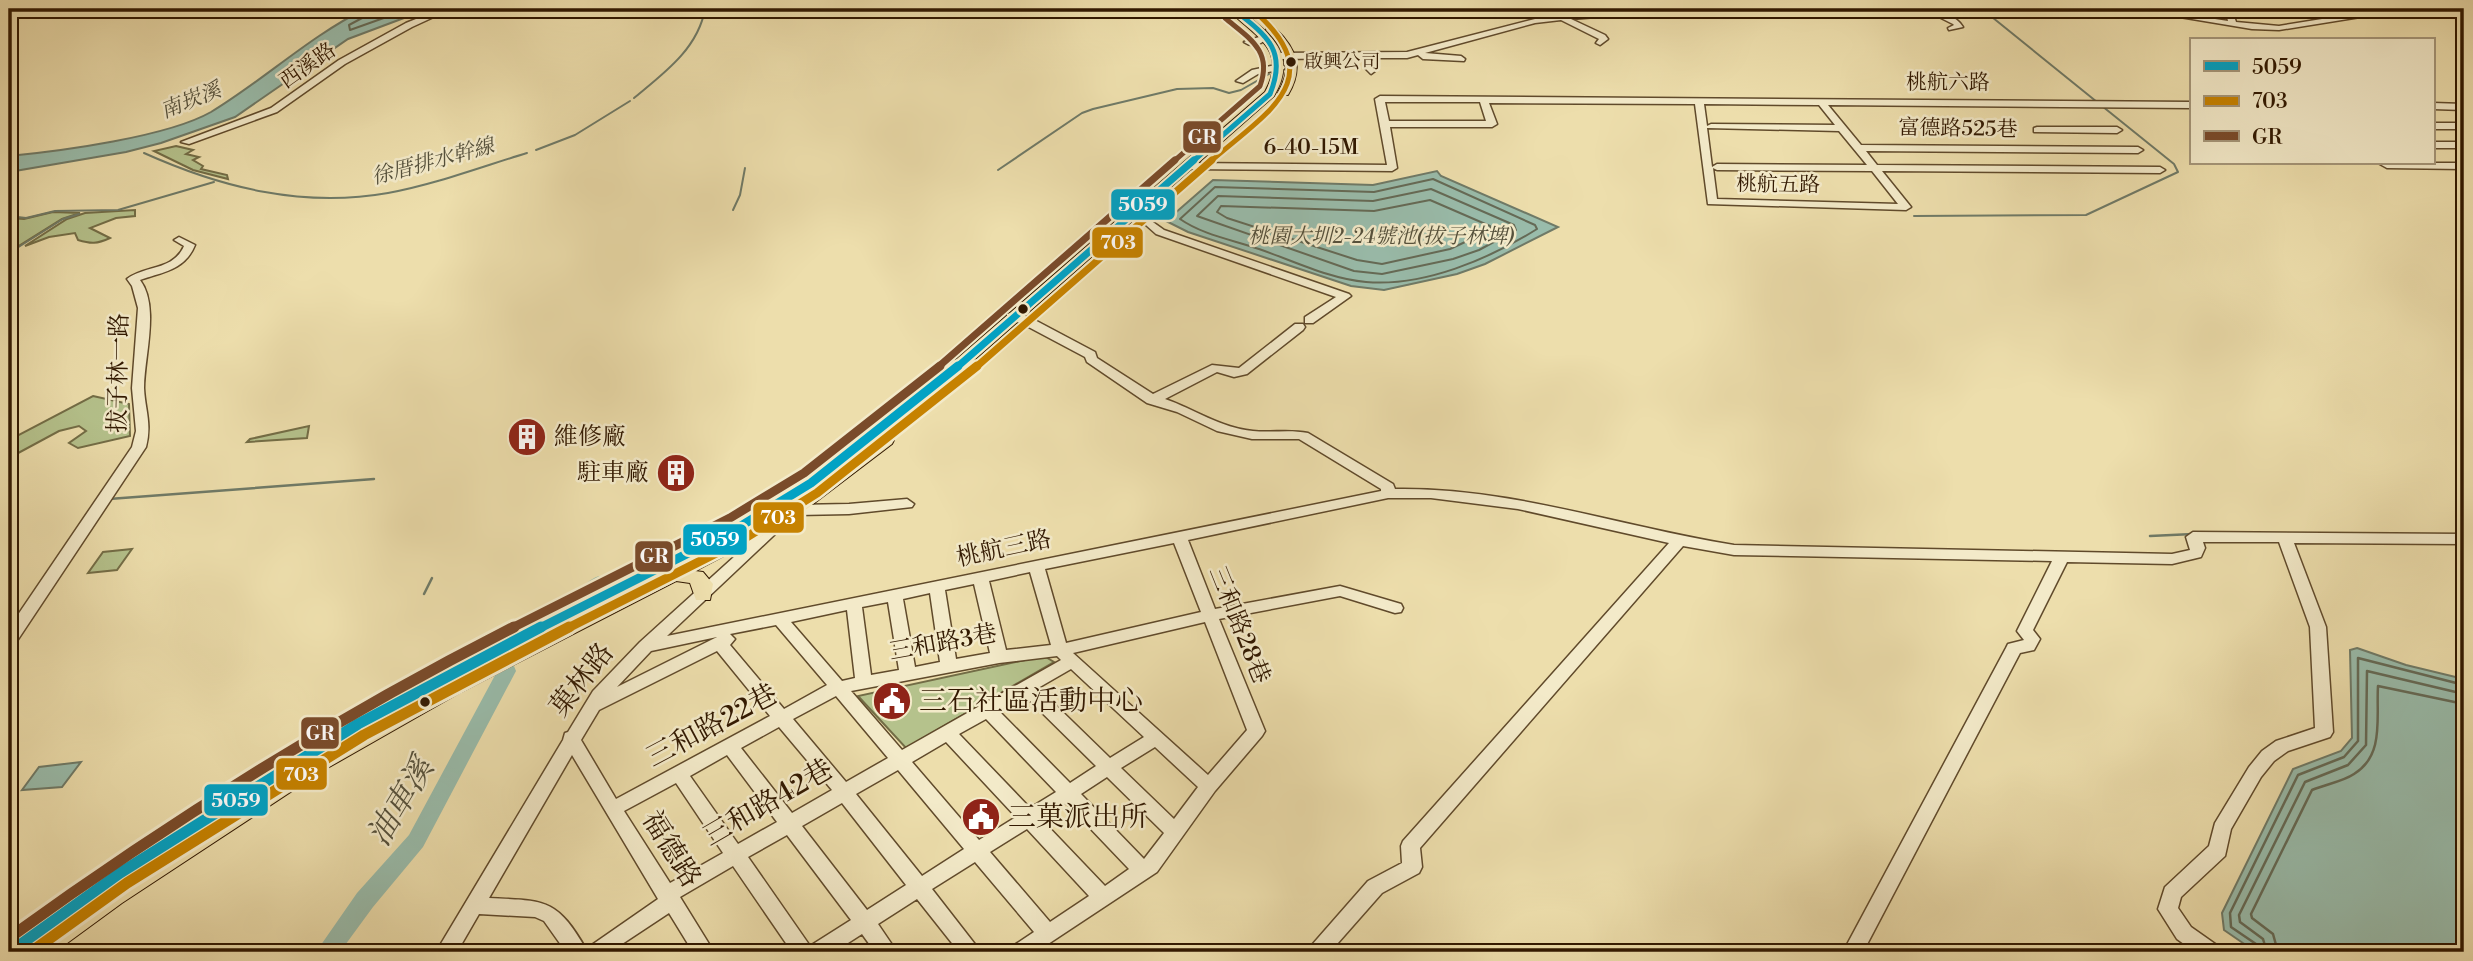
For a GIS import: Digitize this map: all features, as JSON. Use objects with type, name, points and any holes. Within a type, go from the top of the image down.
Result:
[{"type":"main road","points":[[10,952],[86,896],[358,724],[447,675],[736,529],[811,483],[890,423],[1143,218],[1219,139],[1270,94],[1280,77],[1280,61],[1265,37],[1233,9]]},
{"type":"main road","points":[[36,952],[113,896],[316,764],[454,687],[792,513],[913,419],[1018,319],[1194,167],[1236,137],[1282,96],[1294,69],[1288,46],[1245,9]]},
{"type":"main road","points":[[675,574],[696,577],[703,584],[703,595]]},
{"type":"street","name":"西溪路","points":[[186,142],[274,110],[333,67],[402,29],[447,9]]},
{"type":"street","points":[[1240,81],[1291,55],[1368,56],[1420,52],[1535,21],[1628,10],[1674,9]]},
{"type":"street","points":[[1927,9],[1956,22],[1959,27],[1952,29]]},
{"type":"street","points":[[2136,9],[2233,24],[2286,28],[2406,9]]},
{"type":"street","points":[[2219,9],[2229,12],[2233,24]]},
{"type":"street","points":[[2286,9],[2293,13],[2339,19]]},
{"type":"street","points":[[1560,18],[1602,37],[1604,39],[1600,43]]},
{"type":"street","points":[[1248,42],[1265,37]]},
{"type":"street","points":[[1420,52],[1423,56],[1461,59]]},
{"type":"street","points":[[1368,56],[1368,67],[1371,71]]},
{"type":"street","name":"桃航六路","points":[[1703,101],[1708,98],[2190,103]]},
{"type":"street","name":"桃航六路","points":[[1384,124],[1380,99],[2190,103]]},
{"type":"street","points":[[1384,124],[1492,124],[1484,100]]},
{"type":"street","points":[[1703,101],[1711,128],[1717,167],[1717,201]]},
{"type":"street","points":[[1703,101],[1717,201]]},
{"type":"street","points":[[1821,102],[1875,168]]},
{"type":"street","points":[[2434,105],[2463,106]]},
{"type":"street","name":"6-40-15M","points":[[1194,167],[1392,168],[1384,124]]},
{"type":"street","points":[[2434,126],[2464,126]]},
{"type":"street","points":[[1711,128],[1843,128]]},
{"type":"street","points":[[2083,170],[2040,130],[2117,130]]},
{"type":"street","points":[[2434,145],[2464,145]]},
{"type":"street","name":"富德路525巷","points":[[1858,148],[2138,150]]},
{"type":"street","points":[[2390,164],[2464,166]]},
{"type":"street","points":[[1717,167],[2160,170]]},
{"type":"street","name":"桃航五路","points":[[1717,201],[1904,204],[1875,168]]},
{"type":"street","points":[[1143,218],[1160,232],[1345,296],[1243,371],[1234,373],[1216,368],[1153,400]]},
{"type":"street","name":"拔子林一路","points":[[9,640],[139,447],[143,431],[138,388],[144,307],[138,285],[133,279],[177,264],[188,253],[190,245],[179,240]]},
{"type":"street","points":[[1018,319],[1091,355],[1091,359],[1153,400],[1182,409],[1217,428],[1252,435],[1303,436],[1388,487],[1388,494]]},
{"type":"street","name":"菓林路","points":[[446,952],[590,708],[646,646],[792,513],[811,483]]},
{"type":"street","name":"桃航三路","points":[[646,646],[1388,494],[1458,493],[1678,543],[1766,552],[2187,558],[2196,554],[2198,548],[2193,537],[2285,539]]},
{"type":"street","points":[[792,513],[907,504]]},
{"type":"street","name":"三和路28巷","points":[[1179,537],[1256,731],[1209,786]]},
{"type":"street","points":[[2211,952],[2184,933],[2168,909],[2172,893],[2218,849],[2222,828],[2268,756],[2282,746],[2323,732],[2318,627],[2285,539],[2464,539]]},
{"type":"street","points":[[1318,952],[1375,887],[1412,867],[1410,846],[1678,543]]},
{"type":"street","points":[[1853,952],[2014,648],[2028,646],[2032,639],[2025,631],[2061,558]]},
{"type":"street","points":[[1020,952],[1150,866],[1209,786],[1066,656],[1036,566]]},
{"type":"street","points":[[980,577],[999,657]]},
{"type":"street","points":[[937,586],[949,666]]},
{"type":"street","points":[[1066,656],[1212,615],[1340,591],[1395,608]]},
{"type":"street","points":[[895,595],[908,674]]},
{"type":"street","points":[[854,603],[864,684]]},
{"type":"street","points":[[779,618],[1048,934]]},
{"type":"street","points":[[590,708],[756,623]]},
{"type":"street","points":[[719,643],[843,791],[971,952]]},
{"type":"street","name":"三和路3巷","points":[[836,688],[999,657],[1066,656]]},
{"type":"street","name":"三和路42巷","points":[[594,952],[736,854],[1026,687],[1066,656]]},
{"type":"street","points":[[1026,687],[1175,832]]},
{"type":"street","name":"三和路22巷","points":[[612,809],[836,688]]},
{"type":"street","points":[[987,709],[1143,871]]},
{"type":"street","points":[[947,732],[1104,897]]},
{"type":"street","points":[[817,952],[1155,737]]},
{"type":"street","name":"福德路","points":[[571,738],[612,809],[704,952]]},
{"type":"street","points":[[730,746],[887,952]]},
{"type":"street","points":[[679,774],[803,952]]},
{"type":"street","points":[[75,924],[86,896]]},
{"type":"street","points":[[473,905],[536,909],[551,915],[577,952]]},
{"type":"green space","points":[[176,146],[193,150],[186,154],[199,157],[193,160],[203,166],[201,169],[227,175],[228,179],[193,170],[154,151]]},
{"type":"green space","points":[[135,210],[135,216],[116,218],[90,228],[110,238],[101,241],[90,243],[78,240],[75,233],[49,237],[25,246],[67,219],[85,213]]},
{"type":"green space","points":[[53,212],[80,213],[62,219],[9,252],[9,218],[24,219]]},
{"type":"green space","points":[[93,396],[129,404],[130,436],[78,448],[69,443],[86,431],[79,426],[59,431],[9,458],[9,440]]},
{"type":"green space","points":[[309,426],[307,438],[247,442],[250,439]]},
{"type":"green space","points":[[132,549],[117,570],[88,573],[103,552]]},
{"type":"green space","points":[[1044,656],[1054,662],[906,748],[858,696]]},
{"type":"water","points":[[365,9],[428,9],[348,39],[235,117],[161,143],[126,152],[9,172],[9,156],[113,142],[192,121],[211,112],[325,32]]},
{"type":"water","name":"桃園大圳2-24號池(拔子林埤)","points":[[1437,171],[1441,176],[1558,227],[1485,264],[1457,274],[1384,290],[1351,286],[1188,232],[1166,221],[1213,180],[1373,185]]},
{"type":"water","points":[[2357,648],[2406,665],[2464,679],[2464,952],[2256,952],[2224,930],[2222,913],[2293,769],[2341,751],[2352,738],[2350,650]]},
{"type":"water","points":[[81,762],[62,787],[22,790],[39,767]]},
{"type":"waterway","name":"徐厝排水幹線","points":[[634,98],[678,60],[695,36],[705,9]]},
{"type":"waterway","points":[[1982,9],[2097,102]]},
{"type":"waterway","points":[[998,170],[1082,113],[1093,109],[1177,89],[1213,88],[1229,93],[1241,90],[1269,74]]},
{"type":"waterway","name":"徐厝排水幹線","points":[[536,150],[575,135],[630,101]]},
{"type":"waterway","points":[[1914,216],[2086,215],[2178,172],[2174,164],[2102,106]]},
{"type":"waterway","name":"徐厝排水幹線","points":[[144,153],[233,185],[263,192],[325,198],[356,197],[406,189],[527,153]]},
{"type":"waterway","points":[[733,210],[740,195],[745,168]]},
{"type":"waterway","points":[[9,216],[26,218],[55,211],[118,210],[214,182]]},
{"type":"waterway","points":[[9,253],[63,219],[79,214]]},
{"type":"waterway","points":[[109,499],[374,479]]},
{"type":"waterway","points":[[2150,536],[2193,534]]},
{"type":"waterway","points":[[424,594],[432,578]]},
{"type":"waterway","points":[[580,600],[599,582]]},
{"type":"waterway","name":"油車溪","points":[[327,952],[365,900],[416,841],[507,671]]},
{"type":"transit line","name":"5059","points":[[10,952],[120,873],[358,724],[447,675],[736,529],[811,483],[950,373],[1270,94],[1276,79],[1276,55],[1264,36],[1233,9]]},
{"type":"transit line","name":"703","points":[[31,952],[127,883],[364,735],[453,686],[742,540],[817,493],[958,382],[1279,102],[1290,74],[1288,50],[1274,29],[1252,9]]},
{"type":"transit line","name":"GR","points":[[9,938],[113,863],[352,713],[441,664],[730,518],[804,473],[942,364],[1260,86],[1265,64],[1258,47],[1225,18]]},
{"type":"place","name":"啟興公司","points":[[1291,62]]},
{"type":"place","name":"維修廠","points":[[527,437]]},
{"type":"place","name":"駐車廠","points":[[676,473]]},
{"type":"place","name":"三石社區活動中心","points":[[892,701]]},
{"type":"place","name":"三菓派出所","points":[[981,817]]},
{"type":"water label","name":"南崁溪","points":[[191,101]]}]
